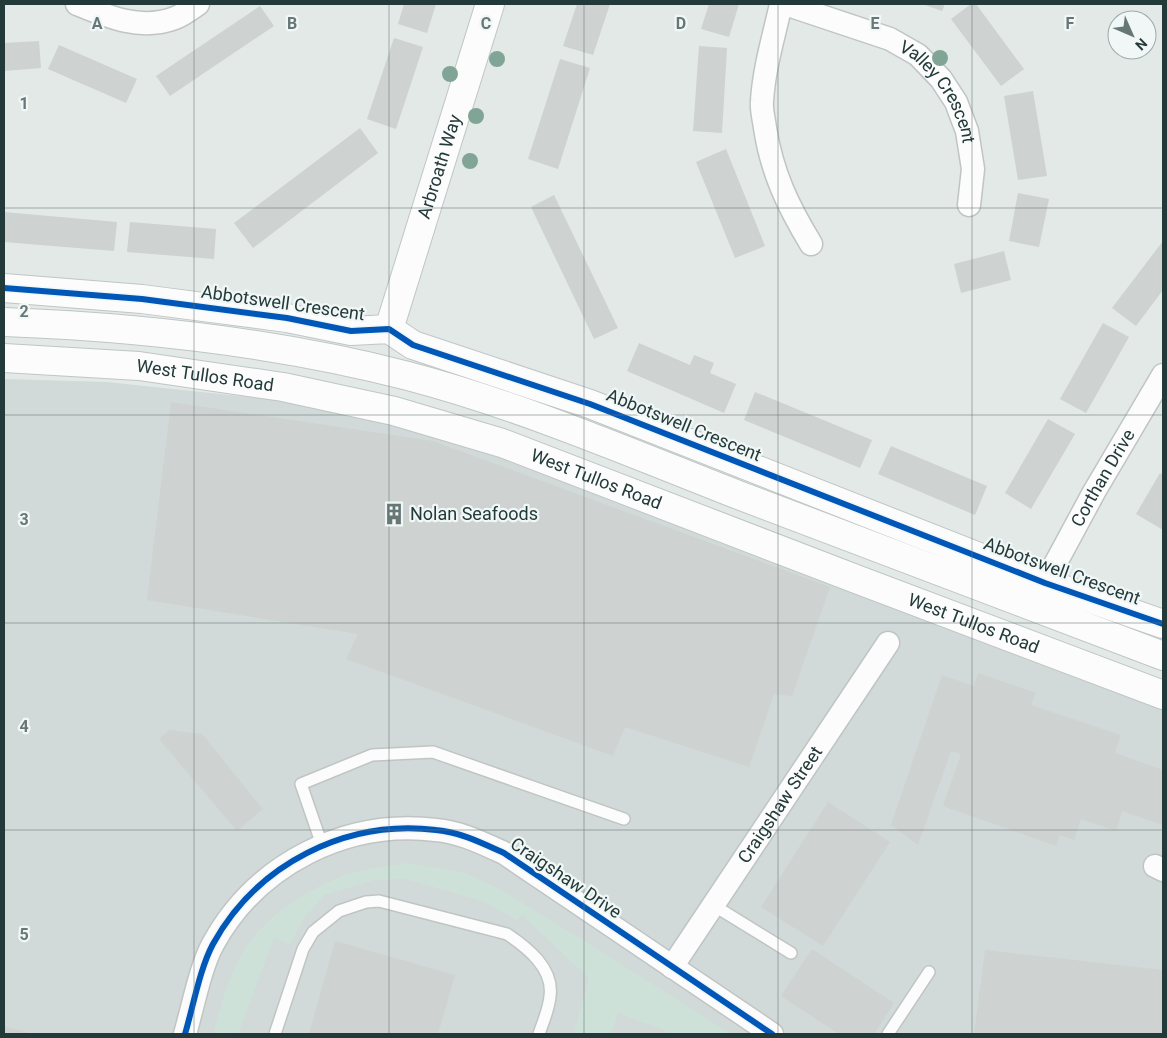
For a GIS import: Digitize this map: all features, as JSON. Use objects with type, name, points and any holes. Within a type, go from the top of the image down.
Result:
[{"type":"main road","name":"Arbroath Way","points":[[389,329],[490,4]]},
{"type":"main road","name":"Abbotswell Crescent","points":[[4,288],[142,299],[287,318],[351,331],[389,329],[413,345],[590,404],[1045,583],[1163,624]]},
{"type":"main road","name":"West Tullos Road","points":[[4,322],[66,324],[181,334],[297,351],[408,377],[522,411],[1163,656]]},
{"type":"main road","name":"West Tullos Road","points":[[4,358],[139,366],[283,387],[394,411],[502,443],[856,580],[1163,695]]},
{"type":"street","points":[[77,4],[126,22],[158,24],[177,18],[198,4]]},
{"type":"street","points":[[781,4],[765,76],[762,104],[775,174],[790,209],[811,244]]},
{"type":"street","name":"Valley Crescent","points":[[785,4],[890,39],[918,55],[941,79],[956,102],[967,131],[973,169],[969,205]]},
{"type":"street","name":"Corthan Drive","points":[[1045,583],[1094,492],[1163,375]]},
{"type":"street","name":"Craigshaw Street","points":[[672,967],[888,643]]},
{"type":"street","name":"Craigshaw Drive","points":[[185,1034],[212,946],[242,903],[260,886],[300,856],[322,845],[359,834],[396,827],[437,830],[475,839],[504,853],[772,1034]]},
{"type":"lane","points":[[322,845],[301,784],[372,755],[433,752],[624,819]]},
{"type":"lane","points":[[275,1034],[303,949],[313,932],[339,911],[366,902],[379,901],[507,934],[523,945],[548,974],[550,995],[540,1034]]},
{"type":"lane","points":[[714,905],[791,953]]},
{"type":"lane","points":[[888,1034],[929,972]]},
{"type":"shaded area","points":[[4,379],[107,382],[277,400],[424,431],[642,505],[1163,705],[1163,1034],[4,1034]]},
{"type":"green space","points":[[405,863],[462,872],[498,888],[731,1034],[670,1034],[662,1029],[618,1013],[611,1034],[574,1034],[589,978],[522,915],[517,920],[485,902],[406,879],[374,880],[325,895],[304,918],[290,944],[274,938],[238,1034],[213,1034],[225,992],[243,952],[252,939],[275,916],[301,896],[330,881],[367,869]]},
{"type":"building","points":[[404,4],[436,4],[427,33],[398,24]]},
{"type":"building","points":[[577,4],[610,4],[593,55],[563,46]]},
{"type":"building","points":[[709,4],[739,4],[729,37],[701,29]]},
{"type":"building","points":[[922,4],[945,4],[942,11]]},
{"type":"building","points":[[971,4],[976,4],[1024,69],[1001,86],[951,19]]},
{"type":"building","points":[[260,6],[274,26],[170,96],[156,76]]},
{"type":"building","points":[[394,38],[423,47],[396,129],[367,119]]},
{"type":"building","points":[[39,41],[41,68],[4,71],[4,43]]},
{"type":"building","points":[[59,45],[137,79],[126,103],[48,69]]},
{"type":"building","points":[[699,46],[727,48],[722,133],[693,131]]},
{"type":"building","points":[[560,59],[590,68],[558,169],[528,159]]},
{"type":"building","points":[[1033,91],[1047,176],[1018,180],[1004,96]]},
{"type":"building","points":[[360,128],[378,153],[253,248],[234,223]]},
{"type":"building","points":[[726,149],[765,246],[735,258],[696,162]]},
{"type":"building","points":[[1018,193],[1049,199],[1039,247],[1009,241]]},
{"type":"building","points":[[554,195],[618,328],[594,339],[531,207]]},
{"type":"building","points":[[4,212],[117,222],[114,251],[4,242]]},
{"type":"building","points":[[130,222],[216,229],[214,259],[127,252]]},
{"type":"building","points":[[1163,241],[1163,290],[1136,326],[1112,308]]},
{"type":"building","points":[[1004,251],[1011,280],[961,293],[954,264]]},
{"type":"building","points":[[1103,323],[1129,337],[1086,413],[1060,399]]},
{"type":"building","points":[[639,343],[690,365],[694,355],[714,363],[710,373],[736,384],[724,413],[627,371]]},
{"type":"building","points":[[755,392],[872,440],[860,468],[744,420]]},
{"type":"building","name":"Nolan Seafoods","points":[[171,402],[433,441],[830,587],[792,696],[774,694],[749,767],[625,727],[613,756],[346,659],[358,634],[147,600]]},
{"type":"building","points":[[1048,419],[1075,434],[1031,509],[1005,493]]},
{"type":"building","points":[[891,446],[987,486],[975,515],[878,474]]},
{"type":"building","points":[[1160,473],[1163,475],[1163,530],[1136,514]]},
{"type":"building","points":[[978,673],[1036,693],[1031,705],[1121,735],[1115,753],[1163,770],[1163,825],[1122,811],[1116,831],[1081,819],[1074,840],[1060,835],[1056,846],[943,806],[961,754],[951,751],[918,845],[891,825],[942,675],[974,686]]},
{"type":"building","points":[[169,730],[202,734],[263,809],[237,831],[159,739]]},
{"type":"building","points":[[828,802],[890,842],[823,946],[761,907]]},
{"type":"building","points":[[335,941],[455,975],[438,1034],[309,1034]]},
{"type":"building","points":[[812,949],[894,1003],[874,1034],[839,1034],[781,996]]},
{"type":"building","points":[[985,950],[1163,970],[1163,1034],[974,1034]]},
{"type":"building","points":[[4,1026],[32,1034],[4,1034]]},
{"type":"cycle path","points":[[4,288],[142,299],[287,318],[351,331],[389,329],[413,345],[590,404],[1045,583],[1163,624]]},
{"type":"cycle path","points":[[185,1034],[208,954],[232,916],[254,891],[279,870],[307,853],[337,840],[369,832],[402,828],[454,833],[471,838],[504,853],[772,1034]]},
{"type":"place","name":"Nolan Seafoods","points":[[394,514]]}]
